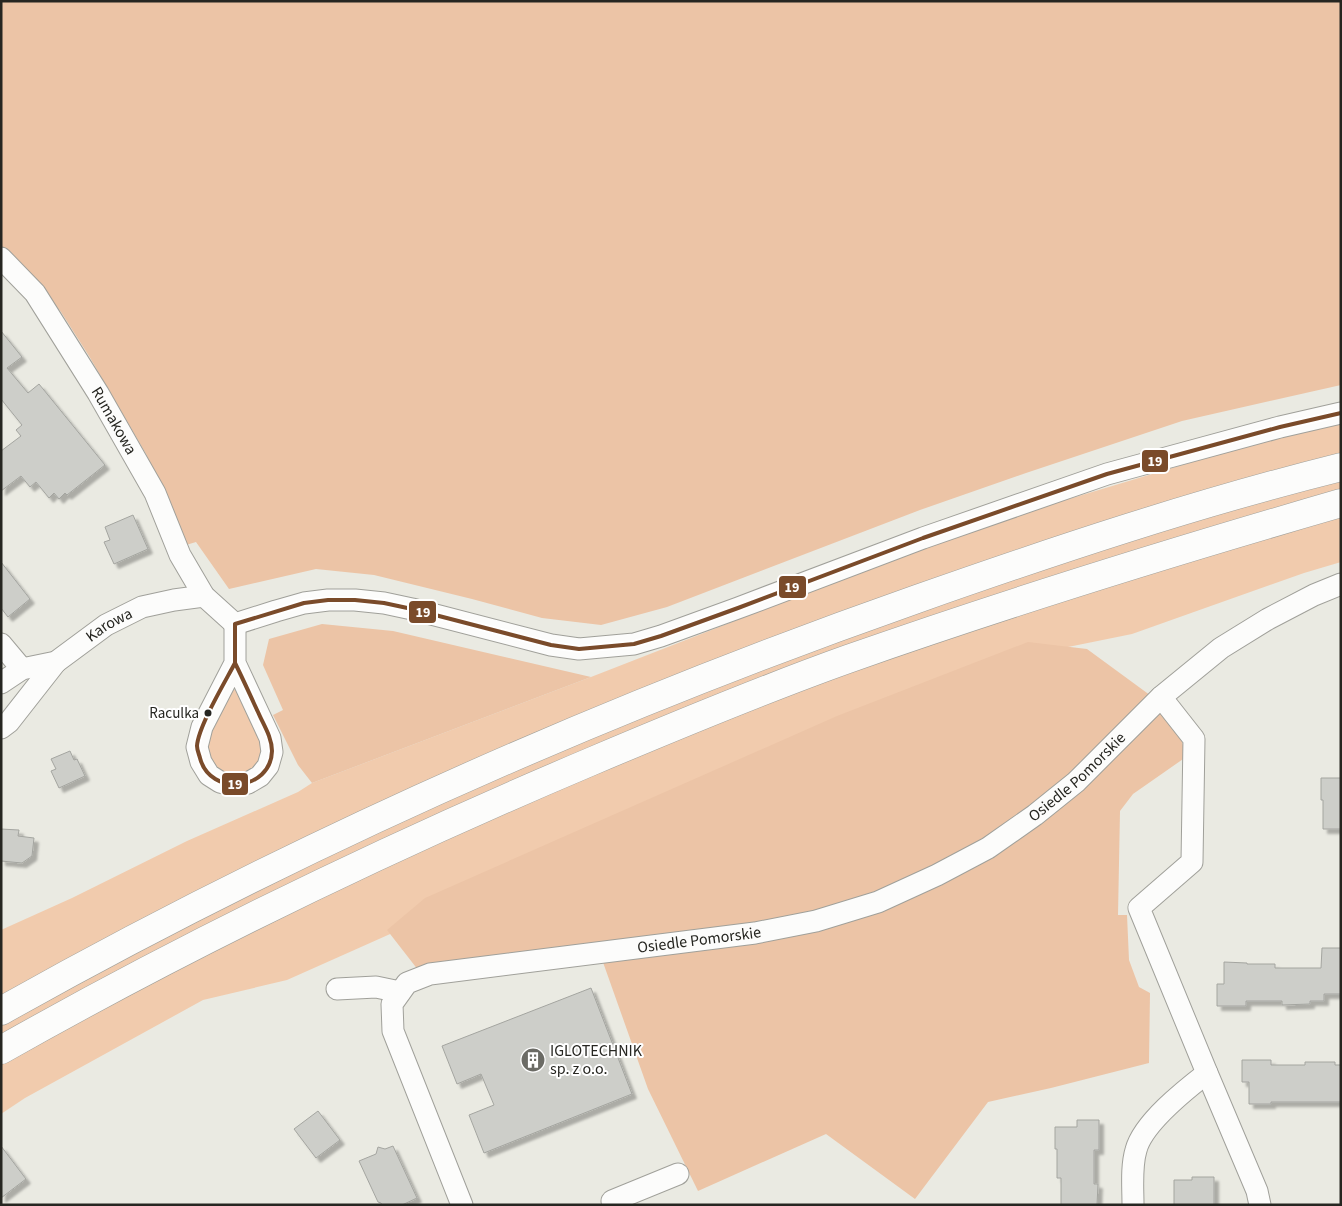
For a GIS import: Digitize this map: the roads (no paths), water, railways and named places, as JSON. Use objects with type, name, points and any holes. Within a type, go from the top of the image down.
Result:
[{"type":"highway","points":[[1,1011],[179,915],[338,837],[503,762],[673,690],[835,628],[1034,558],[1196,507],[1341,467]]},
{"type":"highway","points":[[1,1050],[196,944],[354,867],[518,792],[687,721],[844,660],[1046,592],[1341,503]]},
{"type":"street","name":"Rumakowa","points":[[1,258],[35,293],[98,392],[155,493],[180,554],[204,596],[235,624]]},
{"type":"street","points":[[235,663],[202,727],[197,747],[201,762],[209,775],[220,782],[232,785],[248,783],[260,776],[268,766],[272,752],[270,738],[235,663],[235,624],[276,610],[304,603],[328,600],[355,600],[384,603],[412,609],[551,645],[579,649],[634,644],[662,636],[923,538],[1107,474],[1280,427],[1341,413]]},
{"type":"street","name":"Osiedle Pomorskie","points":[[400,992],[406,983],[430,974],[755,933],[816,921],[878,902],[937,875],[979,852],[1035,815],[1076,782],[1161,697],[1221,648],[1268,619],[1314,595],[1341,584]]},
{"type":"street","name":"Karowa","points":[[22,669],[56,662],[106,625],[142,607],[204,596]]},
{"type":"street","points":[[1,644],[22,669],[1,683]]},
{"type":"street","points":[[1,728],[9,722],[56,662]]},
{"type":"street","points":[[1161,697],[1194,739],[1192,862],[1139,908],[1257,1191],[1260,1205]]},
{"type":"street","points":[[337,989],[376,987],[400,992],[392,1004],[394,1031],[462,1205]]},
{"type":"street","points":[[1133,1205],[1136,1149],[1148,1128],[1180,1094],[1207,1073]]},
{"type":"street","points":[[614,1205],[612,1201],[678,1174]]},
{"type":"place","name":"Raculka","points":[[208,713]]},
{"type":"place","name":"IGLOTECHNIK sp. z o.o.","points":[[533,1060]]}]
